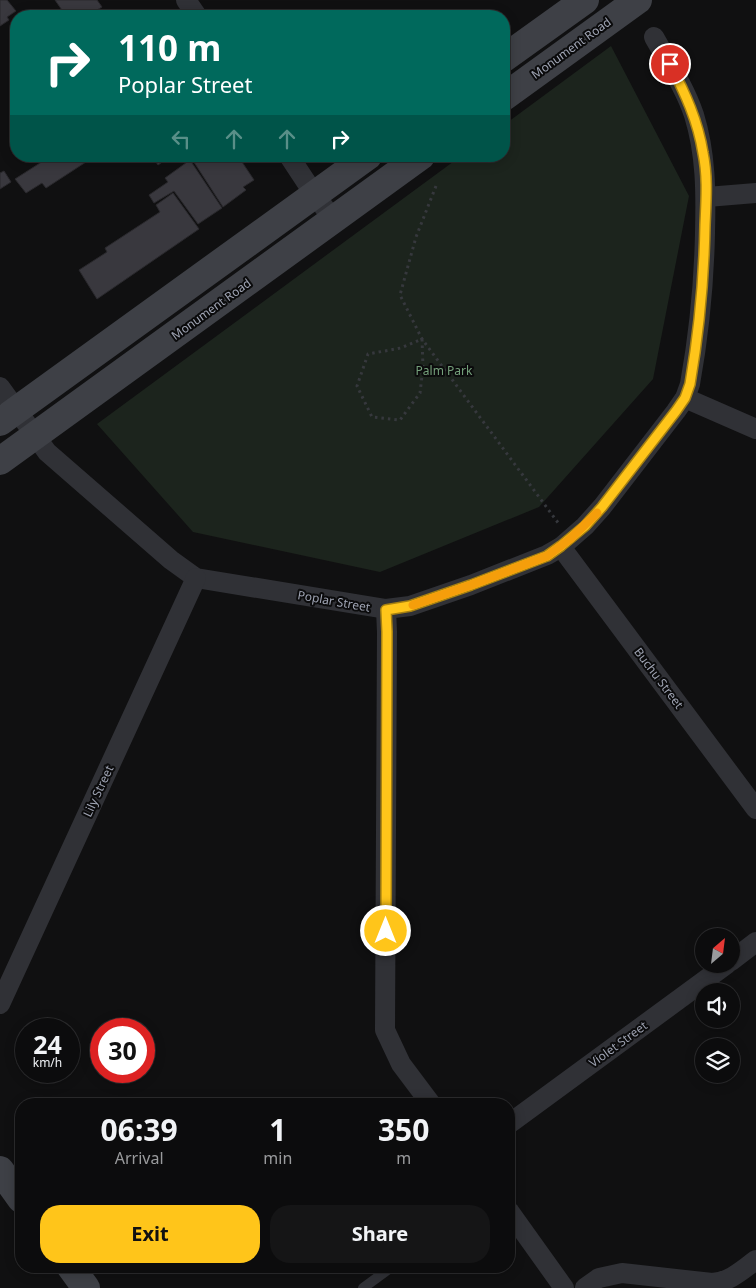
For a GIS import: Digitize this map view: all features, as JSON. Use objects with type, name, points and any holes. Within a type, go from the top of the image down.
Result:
[{"type":"main road","points":[[510,54],[585,0]]},
{"type":"main road","name":"Monument Road","points":[[510,92],[635,1]]},
{"type":"main road","points":[[8,416],[359,162]]},
{"type":"main road","name":"Monument Road","points":[[0,461],[413,162]]},
{"type":"main road","points":[[0,1170],[15,1191]]},
{"type":"main road","points":[[75,1273],[86,1288]]},
{"type":"street","name":"Poplar Street","points":[[0,387],[8,416],[36,435],[47,452],[171,560],[196,578],[386,610],[410,606],[547,556],[566,543],[602,507],[685,398],[692,370],[704,274],[707,197],[703,153],[694,115],[685,92],[654,37]]},
{"type":"street","points":[[293,162],[333,220]]},
{"type":"street","points":[[707,197],[756,193]]},
{"type":"street","points":[[685,398],[756,429]]},
{"type":"street","name":"Buchu Street","points":[[566,543],[756,809]]},
{"type":"street","name":"Lily Street","points":[[0,1004],[196,578]]},
{"type":"street","points":[[386,610],[385,1030],[401,1064],[426,1098]]},
{"type":"street","points":[[740,954],[756,942]]},
{"type":"street","name":"Violet Street","points":[[515,1120],[715,973]]},
{"type":"street","points":[[515,1219],[564,1288]]},
{"type":"street","points":[[585,1288],[599,1278],[622,1273],[712,1284],[731,1278],[756,1260]]},
{"type":"lane","points":[[364,1288],[384,1273]]},
{"type":"path","points":[[436,186],[416,237],[400,296],[422,339],[566,543]]},
{"type":"path","points":[[422,339],[423,367],[420,393],[400,420],[372,417],[356,386],[368,354],[401,348],[422,339]]},
{"type":"green space","name":"Palm Park","points":[[611,46],[689,196],[653,379],[539,507],[380,572],[193,532],[97,424],[453,162],[510,162],[510,121]]},
{"type":"building","points":[[0,0],[7,0],[15,10],[10,10],[10,15],[7,17],[9,20],[0,26]]},
{"type":"building","points":[[55,0],[97,0],[102,7],[97,10],[62,10]]},
{"type":"building","points":[[42,162],[86,162],[46,188],[42,183],[26,193],[15,179]]},
{"type":"building","points":[[187,162],[191,162],[222,208],[198,224],[174,191],[154,203],[149,195],[168,182],[165,178]]},
{"type":"building","points":[[194,162],[242,162],[254,180],[243,187],[246,190],[223,207]]},
{"type":"building","points":[[4,171],[11,182],[0,189],[0,173]]},
{"type":"building","points":[[173,193],[199,229],[97,299],[79,270],[107,252],[105,248],[160,212],[156,205]]},
{"type":"slow traffic","points":[[413,605],[547,556],[570,539],[597,513]]},
{"type":"route","points":[[386,931],[386,610],[410,606],[471,585],[547,556],[561,546],[585,526],[602,507],[676,411],[685,398],[690,384],[704,274],[706,174],[694,115],[685,92],[670,64]]}]
